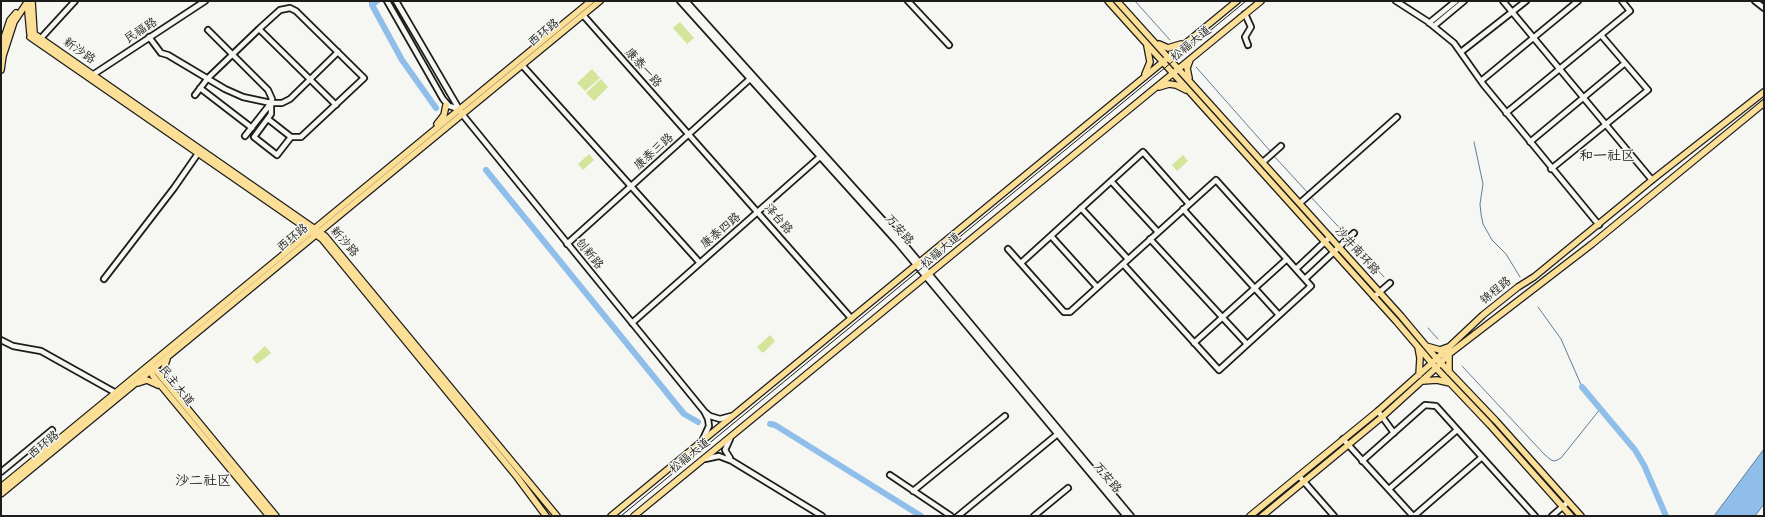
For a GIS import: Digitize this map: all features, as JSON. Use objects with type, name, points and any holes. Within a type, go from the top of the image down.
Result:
[{"type":"main road","points":[[27,1],[31,34]]},
{"type":"main road","points":[[1,47],[10,20],[27,1]]},
{"type":"main road","points":[[1,70],[3,56],[14,22],[27,1]]},
{"type":"main road","points":[[31,34],[32,1]]},
{"type":"main road","name":"西环路","points":[[1,487],[116,393],[149,370],[460,112],[591,1]]},
{"type":"main road","name":"西环路","points":[[1,494],[134,385],[149,370],[168,357],[437,128],[522,65],[600,1]]},
{"type":"main road","name":"沙井南环路","points":[[1108,1],[1418,347],[1449,372],[1496,421],[1581,516]]},
{"type":"main road","name":"沙井南环路","points":[[1117,1],[1380,292],[1425,345],[1450,383],[1571,516]]},
{"type":"main road","name":"松福大道","points":[[610,516],[1237,1]]},
{"type":"main road","name":"松福大道","points":[[634,516],[1261,1]]},
{"type":"main road","name":"新沙路","points":[[31,34],[42,37],[91,76]]},
{"type":"main road","name":"新沙路","points":[[31,34],[330,241],[557,516]]},
{"type":"main road","points":[[1152,39],[1168,48],[1188,41]]},
{"type":"main road","points":[[1142,78],[1148,68],[1150,60],[1148,49],[1144,41]]},
{"type":"main road","points":[[1192,84],[1188,77],[1187,68],[1189,62],[1194,56]]},
{"type":"main road","points":[[1151,91],[1169,84],[1183,88],[1194,97]]},
{"type":"main road","name":"锦程路","points":[[1262,516],[1382,417],[1422,381],[1449,347],[1518,287],[1534,277],[1655,178],[1764,92]]},
{"type":"main road","name":"锦程路","points":[[1250,516],[1378,411],[1419,375],[1449,354],[1592,244],[1764,103]]},
{"type":"main road","points":[[437,128],[437,124],[444,115],[446,105]]},
{"type":"main road","points":[[1655,178],[1664,185]]},
{"type":"main road","name":"新沙路","points":[[315,232],[327,244],[517,477],[546,516]]},
{"type":"main road","points":[[1425,345],[1440,350],[1449,347]]},
{"type":"main road","points":[[1418,347],[1420,358],[1419,375]]},
{"type":"main road","points":[[1449,354],[1449,372]]},
{"type":"main road","points":[[134,385],[147,380],[165,386],[163,371],[168,357]]},
{"type":"main road","name":"民主大道","points":[[154,368],[165,386],[269,516]]},
{"type":"main road","name":"民主大道","points":[[149,370],[165,386],[276,516]]},
{"type":"main road","points":[[1422,381],[1437,380],[1450,383]]},
{"type":"street","points":[[42,37],[75,1]]},
{"type":"street","name":"民福路","points":[[91,76],[205,1]]},
{"type":"street","name":"创新路","points":[[387,1],[443,99],[449,106],[460,112]]},
{"type":"street","name":"创新路","points":[[396,1],[460,112],[567,244],[704,411],[710,416],[720,419],[733,415]]},
{"type":"street","name":"万安路","points":[[680,1],[752,77]]},
{"type":"street","name":"万安路","points":[[686,1],[928,275],[1126,516]]},
{"type":"street","points":[[908,1],[949,45]]},
{"type":"street","points":[[1429,23],[1456,1]]},
{"type":"street","points":[[1434,26],[1464,1]]},
{"type":"street","points":[[1503,1],[1585,97],[1606,124],[1655,178]]},
{"type":"street","points":[[1461,52],[1526,1]]},
{"type":"street","points":[[1481,81],[1578,1]]},
{"type":"street","points":[[1506,113],[1630,11],[1622,1]]},
{"type":"street","points":[[1755,1],[1764,8]]},
{"type":"street","points":[[1399,2],[1434,26],[1454,43],[1506,113],[1598,225]]},
{"type":"street","points":[[195,95],[208,78],[259,29],[280,10],[290,8],[296,11],[364,78],[301,137],[291,138],[268,119]]},
{"type":"street","points":[[1245,14],[1251,27],[1245,37],[1248,45]]},
{"type":"street","name":"康泰一路","points":[[583,15],[689,134]]},
{"type":"street","points":[[259,29],[336,105]]},
{"type":"street","points":[[208,30],[271,93],[272,111],[268,119],[254,137],[277,156],[291,138]]},
{"type":"street","points":[[1551,169],[1648,90],[1601,35]]},
{"type":"street","points":[[149,37],[160,53],[168,55],[235,94],[271,103],[286,102],[338,52]]},
{"type":"street","points":[[1530,142],[1625,63]]},
{"type":"street","points":[[522,65],[700,263]]},
{"type":"street","name":"康泰三路","points":[[567,244],[752,77]]},
{"type":"street","points":[[200,88],[252,128]]},
{"type":"street","points":[[245,136],[271,103]]},
{"type":"street","points":[[1300,203],[1397,117]]},
{"type":"street","name":"泽台路","points":[[689,134],[851,318]]},
{"type":"street","points":[[1263,162],[1279,147]]},
{"type":"street","points":[[104,280],[174,188],[200,151]]},
{"type":"street","points":[[1021,263],[1143,152],[1189,204]]},
{"type":"street","name":"康泰四路","points":[[632,323],[822,155]]},
{"type":"street","points":[[1111,180],[1158,232]]},
{"type":"street","points":[[1008,249],[1064,312],[1070,312],[1183,209],[1216,180],[1311,286],[1219,370],[1123,264]]},
{"type":"street","points":[[1081,208],[1128,259]]},
{"type":"street","points":[[1183,209],[1279,315]]},
{"type":"street","points":[[1305,279],[1354,233]]},
{"type":"street","points":[[1051,236],[1097,287]]},
{"type":"street","points":[[1296,269],[1330,237]]},
{"type":"street","points":[[1150,239],[1247,344]]},
{"type":"street","points":[[1194,343],[1287,259]]},
{"type":"street","points":[[1374,297],[1390,283]]},
{"type":"street","points":[[1,340],[13,346],[41,351],[116,393]]},
{"type":"street","points":[[1362,461],[1425,405],[1436,406],[1535,516]]},
{"type":"street","points":[[702,440],[708,426],[708,419],[704,411]]},
{"type":"street","points":[[1378,411],[1394,433]]},
{"type":"street","points":[[913,491],[1006,416]]},
{"type":"street","points":[[1,472],[52,430]]},
{"type":"street","points":[[1389,489],[1457,430]]},
{"type":"street","points":[[958,516],[1059,433]]},
{"type":"street","name":"万安路","points":[[1059,433],[1131,516]]},
{"type":"street","points":[[732,436],[725,450],[727,456],[732,461]]},
{"type":"street","points":[[1343,439],[1414,516],[1482,457]]},
{"type":"street","points":[[702,460],[719,456],[732,461],[822,516]]},
{"type":"street","points":[[890,475],[951,516]]},
{"type":"street","points":[[1299,476],[1334,516]]},
{"type":"street","points":[[1034,516],[1068,488]]},
{"type":"street","points":[[1552,516],[1568,502]]},
{"type":"green space","points":[[680,22],[694,38],[687,44],[673,28]]},
{"type":"green space","points":[[592,69],[600,78],[585,91],[577,83]]},
{"type":"green space","points":[[601,79],[608,87],[594,101],[586,93]]},
{"type":"green space","points":[[589,154],[594,160],[583,170],[578,164]]},
{"type":"green space","points":[[1183,155],[1188,161],[1177,171],[1172,165]]},
{"type":"green space","points":[[770,335],[775,341],[763,353],[757,347]]},
{"type":"green space","points":[[265,346],[271,353],[257,364],[252,358]]},
{"type":"water","points":[[1764,449],[1764,504],[1755,516],[1714,516]]},
{"type":"waterway","points":[[368,1],[372,5]]},
{"type":"waterway","points":[[377,1],[372,5],[402,60],[436,108]]},
{"type":"waterway","points":[[1135,1],[1170,40]]},
{"type":"waterway","points":[[1196,67],[1271,152]]},
{"type":"waterway","points":[[1474,142],[1483,184],[1480,204],[1483,224],[1492,240],[1506,254],[1520,277]]},
{"type":"waterway","points":[[1274,156],[1308,193]]},
{"type":"waterway","points":[[486,170],[684,414],[698,422]]},
{"type":"waterway","points":[[1310,196],[1347,236]]},
{"type":"waterway","points":[[1349,239],[1384,277]]},
{"type":"waterway","points":[[1538,307],[1561,339],[1582,387]]},
{"type":"waterway","points":[[1428,328],[1438,339]]},
{"type":"waterway","points":[[1462,366],[1551,460],[1555,461],[1561,458],[1601,408]]},
{"type":"waterway","points":[[1582,387],[1635,450],[1644,465],[1666,516]]},
{"type":"waterway","points":[[770,424],[775,425],[921,516]]},
{"type":"railway","points":[[621,516],[1246,1]]},
{"type":"district","name":"和一社区","points":[[1607,156]]},
{"type":"district","name":"沙二社区","points":[[203,481]]}]
